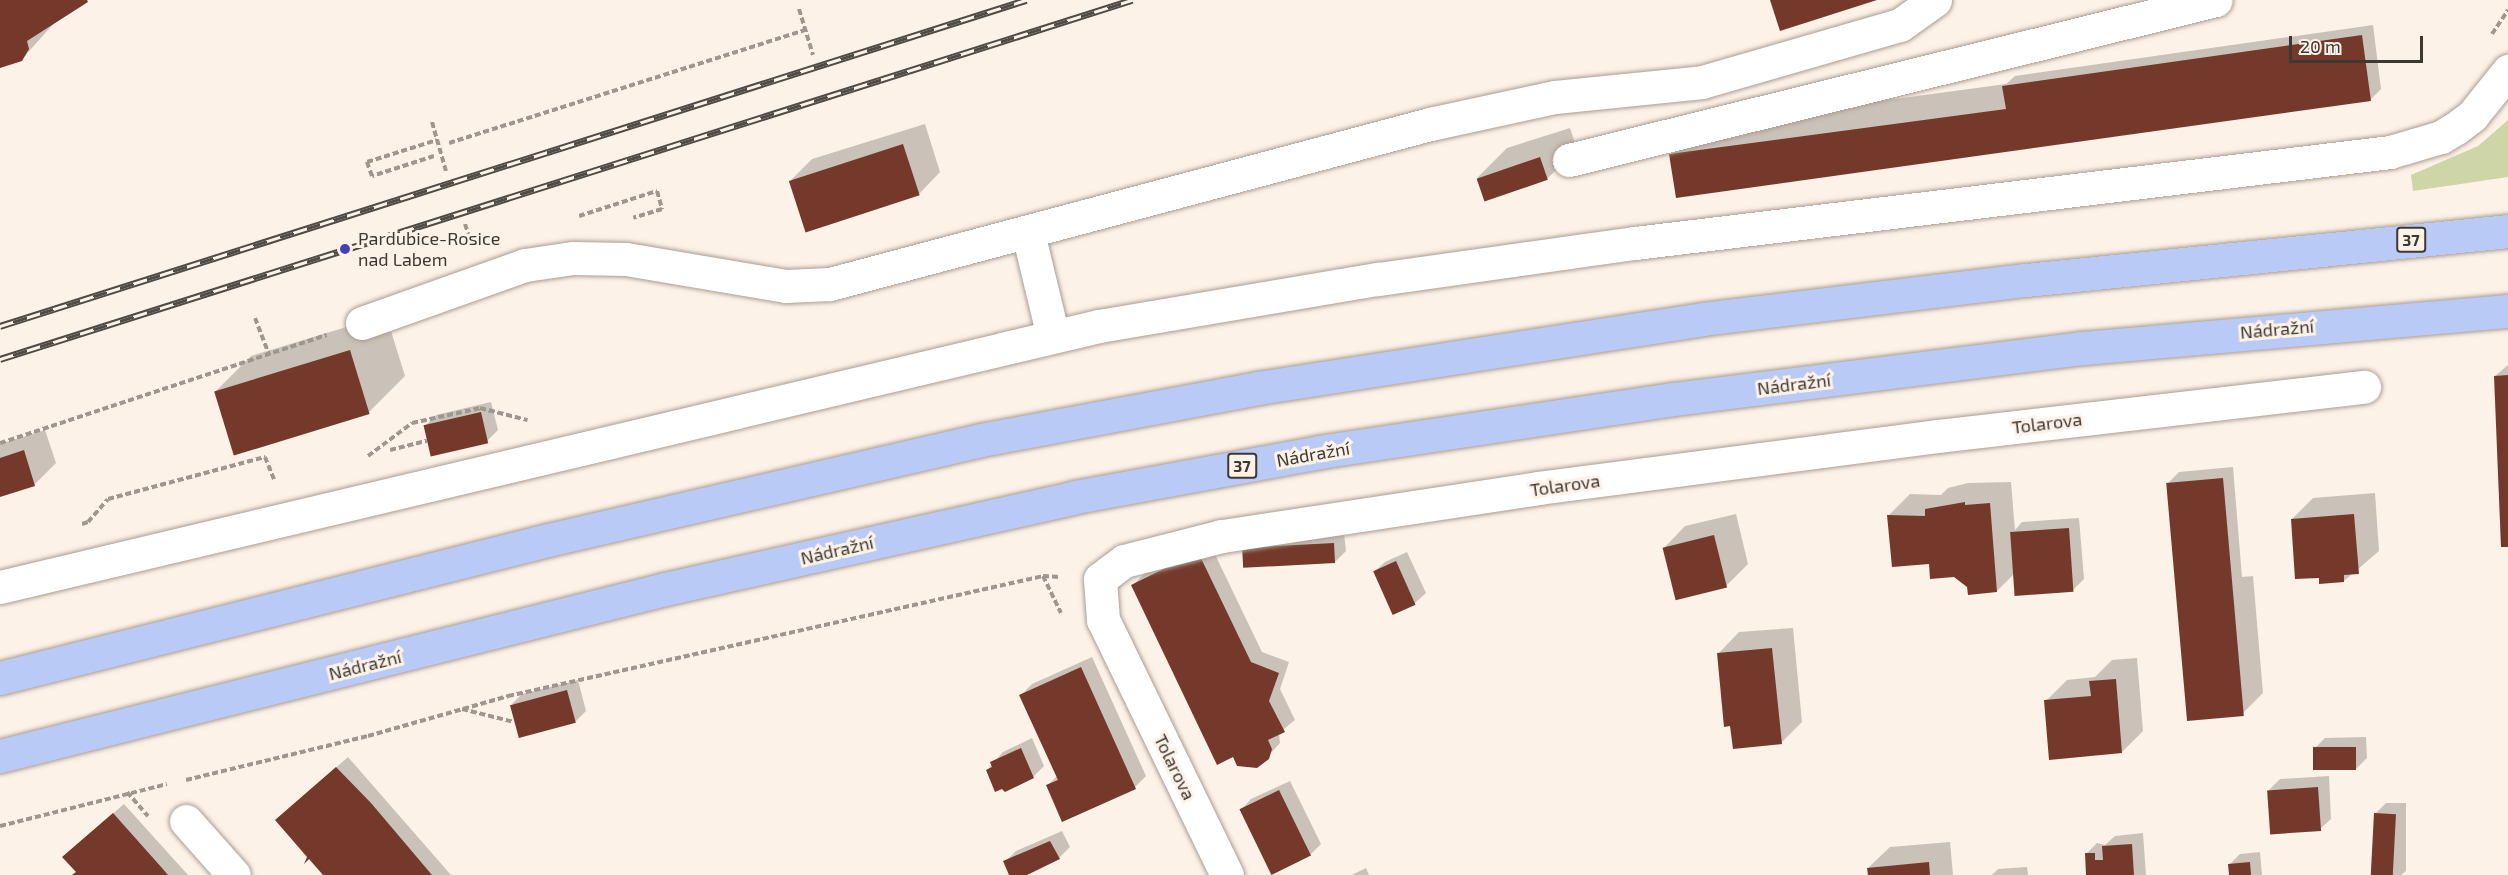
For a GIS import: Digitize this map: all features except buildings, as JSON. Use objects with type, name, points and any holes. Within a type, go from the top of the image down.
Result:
[{"type":"main road","name":"37","points":[[0,678],[651,516],[981,440],[1246,390],[1703,319],[2313,249],[2508,231]]},
{"type":"main road","name":"Nádražní","points":[[0,756],[665,589],[1075,497],[1319,452],[1673,399],[2083,348],[2508,311]]},
{"type":"street","points":[[362,323],[525,265],[563,259],[626,259],[809,287],[851,280],[1430,124],[1564,96],[1702,82],[1900,25],[1935,0]]},
{"type":"street","points":[[1569,160],[2216,0]]},
{"type":"street","points":[[1837,43],[1853,90]]},
{"type":"street","points":[[0,587],[1053,336],[1378,279],[1635,243],[2390,152],[2441,137],[2456,128],[2472,116],[2508,72]]},
{"type":"street","points":[[1029,232],[1053,336]]},
{"type":"street","name":"Tolarova","points":[[1227,875],[1103,621],[1100,579],[1124,561],[1222,536],[1538,488],[1938,436],[2364,387]]},
{"type":"street","points":[[186,821],[234,875]]},
{"type":"path","points":[[799,9],[813,55]]},
{"type":"path","points":[[449,142],[806,30]]},
{"type":"path","points":[[432,122],[446,171]]},
{"type":"path","points":[[434,156],[372,176],[367,162],[437,140]]},
{"type":"path","points":[[255,318],[269,355]]},
{"type":"path","points":[[0,443],[362,323]]},
{"type":"path","points":[[372,455],[427,441]]},
{"type":"path","points":[[181,781],[461,709],[1043,576],[1100,579]]},
{"type":"path","points":[[461,709],[514,722]]},
{"type":"path","points":[[0,826],[170,784]]},
{"type":"green space","points":[[2508,120],[2508,177],[2413,191],[2411,175],[2478,146]]},
{"type":"railway","points":[[0,326],[1026,0]]},
{"type":"railway","points":[[0,359],[1132,0]]},
{"type":"place","name":"Pardubice-Rosice nad Labem","points":[[345,249]]}]
